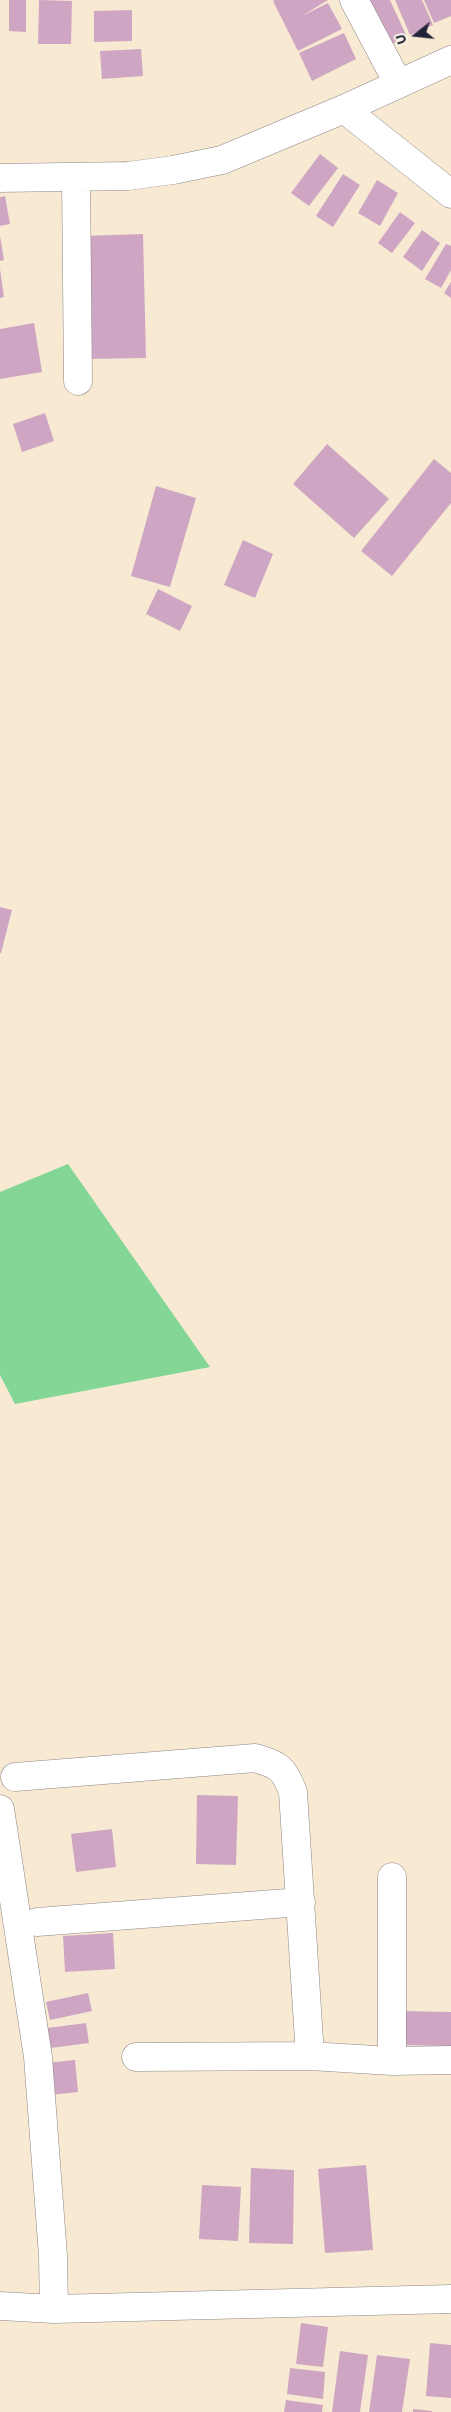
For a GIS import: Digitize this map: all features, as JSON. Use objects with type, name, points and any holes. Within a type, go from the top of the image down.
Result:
[{"type":"street","points":[[354,0],[398,83]]},
{"type":"street","points":[[0,178],[128,176],[173,170],[222,160],[344,109],[451,60]]},
{"type":"street","points":[[344,109],[451,194]]},
{"type":"street","points":[[76,178],[78,381]]},
{"type":"street","points":[[15,1777],[255,1758],[275,1763],[286,1774],[293,1792],[310,2056]]},
{"type":"street","points":[[0,1809],[38,2057],[52,2247],[54,2308]]},
{"type":"street","points":[[392,1877],[392,2061]]},
{"type":"street","points":[[37,1922],[301,1902]]},
{"type":"street","points":[[136,2057],[310,2056],[392,2061],[451,2060]]},
{"type":"street","points":[[0,2306],[54,2308],[451,2299]]},
{"type":"green space","points":[[68,1164],[210,1367],[15,1404],[0,1375],[0,1192]]},
{"type":"building","points":[[9,0],[26,0],[26,32],[9,31]]},
{"type":"building","points":[[39,0],[72,1],[71,44],[38,44]]},
{"type":"building","points":[[328,0],[302,16],[328,3],[342,29],[298,51],[273,1]]},
{"type":"building","points":[[368,0],[390,0],[407,37],[384,48]]},
{"type":"building","points":[[395,0],[422,0],[433,25],[410,35]]},
{"type":"building","points":[[424,0],[451,0],[451,16],[434,23]]},
{"type":"building","points":[[132,10],[132,41],[94,42],[94,11]]},
{"type":"building","points":[[344,33],[356,59],[312,81],[299,53]]},
{"type":"building","points":[[141,49],[143,76],[102,79],[100,51]]},
{"type":"building","points":[[320,154],[338,168],[309,206],[291,193]]},
{"type":"building","points":[[343,174],[360,185],[333,227],[316,216]]},
{"type":"building","points":[[377,180],[398,193],[380,226],[358,213]]},
{"type":"building","points":[[5,196],[10,224],[0,226],[0,197]]},
{"type":"building","points":[[400,212],[415,223],[392,253],[378,243]]},
{"type":"building","points":[[422,230],[440,243],[422,271],[403,257]]},
{"type":"building","points":[[143,234],[146,358],[85,359],[82,236]]},
{"type":"building","points":[[0,236],[4,260],[0,261]]},
{"type":"building","points":[[446,244],[451,246],[451,270],[441,288],[425,279]]},
{"type":"building","points":[[0,269],[4,297],[0,298]]},
{"type":"building","points":[[451,282],[451,298],[444,293]]},
{"type":"building","points":[[34,323],[42,372],[0,379],[0,329]]},
{"type":"building","points":[[45,413],[54,441],[22,452],[13,424]]},
{"type":"building","points":[[327,444],[389,499],[354,538],[293,484]]},
{"type":"building","points":[[434,459],[451,473],[451,503],[392,576],[361,551]]},
{"type":"building","points":[[156,486],[196,498],[170,587],[131,576]]},
{"type":"building","points":[[243,540],[273,554],[255,598],[224,585]]},
{"type":"building","points":[[158,589],[192,606],[180,631],[146,614]]},
{"type":"building","points":[[0,907],[12,910],[1,953],[0,953]]},
{"type":"building","points":[[197,1795],[238,1796],[236,1865],[196,1864]]},
{"type":"building","points":[[112,1829],[116,1867],[76,1872],[71,1834]]},
{"type":"building","points":[[113,1933],[115,1969],[65,1972],[63,1936]]},
{"type":"building","points":[[88,1993],[92,2011],[50,2020],[46,2002]]},
{"type":"building","points":[[399,2011],[451,2012],[451,2046],[398,2045]]},
{"type":"building","points":[[86,2023],[89,2043],[43,2049],[40,2029]]},
{"type":"building","points":[[75,2060],[78,2092],[50,2095],[46,2063]]},
{"type":"building","points":[[366,2165],[373,2250],[325,2253],[318,2169]]},
{"type":"building","points":[[251,2168],[294,2170],[293,2244],[249,2243]]},
{"type":"building","points":[[202,2185],[241,2187],[238,2241],[199,2239]]},
{"type":"building","points":[[301,2323],[328,2327],[323,2367],[296,2364]]},
{"type":"building","points":[[430,2343],[451,2345],[451,2398],[426,2396]]},
{"type":"building","points":[[340,2351],[368,2355],[360,2412],[332,2412]]},
{"type":"building","points":[[377,2355],[410,2359],[402,2412],[369,2412]]},
{"type":"building","points":[[290,2368],[325,2372],[323,2399],[287,2394]]},
{"type":"building","points":[[286,2400],[323,2405],[322,2412],[284,2412]]},
{"type":"building","points":[[413,2409],[432,2411],[432,2412],[413,2412]]}]
